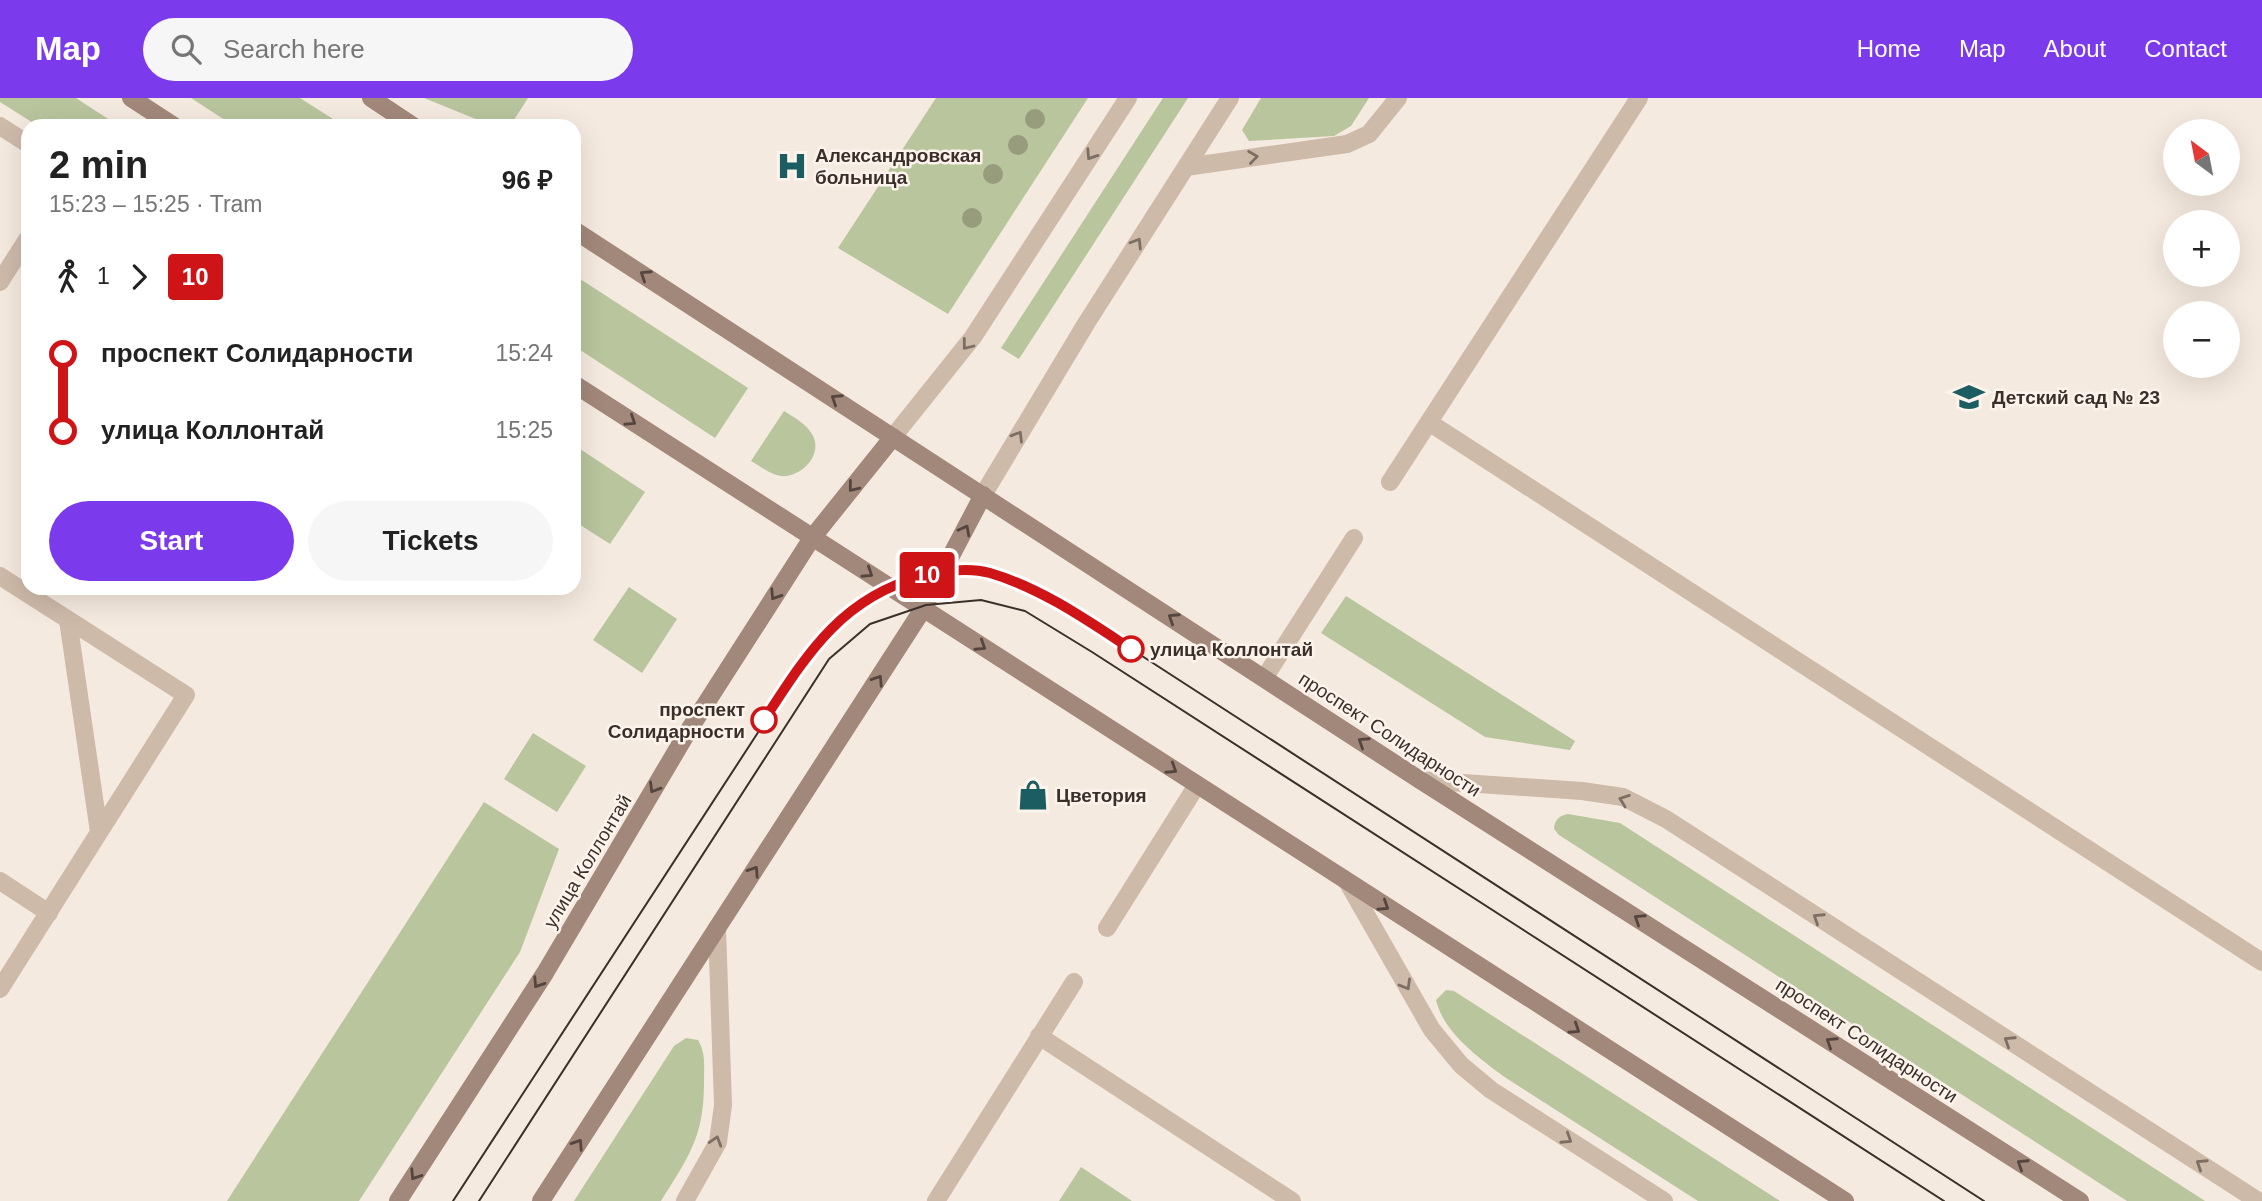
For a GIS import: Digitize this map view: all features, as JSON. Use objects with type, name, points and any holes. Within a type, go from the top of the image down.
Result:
[{"type":"main road","points":[[131,98],[163,119]]},
{"type":"main road","points":[[371,98],[402,119]]},
{"type":"main road","name":"проспект Солидарности","points":[[581,235],[1420,780],[2080,1201]]},
{"type":"main road","points":[[581,389],[1845,1201]]},
{"type":"main road","name":"улица Коллонтай","points":[[398,1201],[545,973],[687,733],[812,538],[893,437]]},
{"type":"main road","points":[[541,1201],[923,609],[983,495]]},
{"type":"street","name":"улица Коллонтай","points":[[893,437],[973,337],[1128,98]]},
{"type":"street","points":[[983,495],[1230,98]]},
{"type":"street","points":[[1186,167],[1347,144],[1369,134],[1398,98]]},
{"type":"street","points":[[1390,482],[1639,98]]},
{"type":"street","points":[[0,126],[21,140]]},
{"type":"street","points":[[0,282],[21,249]]},
{"type":"street","points":[[1430,423],[2262,962]]},
{"type":"street","points":[[1265,677],[1354,538]]},
{"type":"street","points":[[0,576],[21,590]]},
{"type":"street","points":[[0,989],[186,695],[29,595]]},
{"type":"street","points":[[68,621],[99,832]]},
{"type":"street","points":[[1420,780],[1582,791],[1623,797],[1666,819],[2258,1201]]},
{"type":"street","points":[[1107,928],[1197,785]]},
{"type":"street","points":[[0,881],[49,913]]},
{"type":"street","points":[[1348,883],[1432,1030],[1461,1065],[1491,1090],[1664,1201]]},
{"type":"street","points":[[685,1201],[718,1142],[723,1105],[718,928]]},
{"type":"street","points":[[936,1201],[1074,982]]},
{"type":"street","points":[[1039,1036],[1292,1201]]},
{"type":"green space","points":[[0,98],[76,98],[108,119],[27,119],[0,102]]},
{"type":"green space","points":[[191,98],[300,98],[333,119],[223,119]]},
{"type":"green space","points":[[424,98],[528,98],[514,119],[476,119]]},
{"type":"green space","points":[[936,98],[1088,98],[948,314],[838,248]]},
{"type":"green space","points":[[1163,98],[1188,98],[1019,359],[1001,348]]},
{"type":"green space","points":[[1261,98],[1369,98],[1351,126],[1334,136],[1249,141],[1242,130]]},
{"type":"green space","points":[[581,280],[748,388],[715,438],[581,351]]},
{"type":"green space","points":[[784,411],[807,428],[815,444],[815,451],[808,464],[788,476],[769,472],[751,461]]},
{"type":"green space","points":[[581,450],[645,492],[610,544],[581,525]]},
{"type":"green space","points":[[629,587],[677,619],[642,673],[593,640]]},
{"type":"green space","points":[[1346,596],[1575,741],[1570,750],[1485,737],[1321,633]]},
{"type":"green space","points":[[533,733],[586,766],[557,812],[504,779]]},
{"type":"green space","points":[[484,802],[559,849],[520,952],[359,1201],[227,1201]]},
{"type":"green space","points":[[1568,814],[1620,823],[2205,1201],[2127,1201],[1559,835],[1554,829],[1556,820]]},
{"type":"green space","points":[[1446,990],[1454,991],[1780,1201],[1698,1201],[1503,1076],[1472,1052],[1446,1023],[1440,1012],[1436,1000]]},
{"type":"green space","points":[[686,1038],[698,1040],[703,1055],[701,1117],[687,1158],[661,1201],[574,1201],[674,1046]]},
{"type":"green space","points":[[1081,1167],[1132,1201],[1059,1201]]},
{"type":"tram line","name":"10","points":[[764,720],[813,648],[851,608],[899,582],[944,570],[988,572],[1035,590],[1131,649]]},
{"type":"tram line","points":[[453,1201],[813,648],[845,613],[880,590],[915,577],[969,570],[1002,575],[1063,605],[1984,1201]]},
{"type":"tram line","points":[[479,1201],[829,659],[870,624],[926,605],[981,600],[1025,611],[1092,652],[1944,1201]]},
{"type":"place","name":"Александровская больница","points":[[792,166]]},
{"type":"place","name":"Детский сад № 23","points":[[1969,397]]},
{"type":"place","name":"улица Коллонтай","points":[[1131,649]]},
{"type":"place","name":"проспект Солидарности","points":[[764,720]]},
{"type":"place","name":"Цветория","points":[[1033,795]]}]
